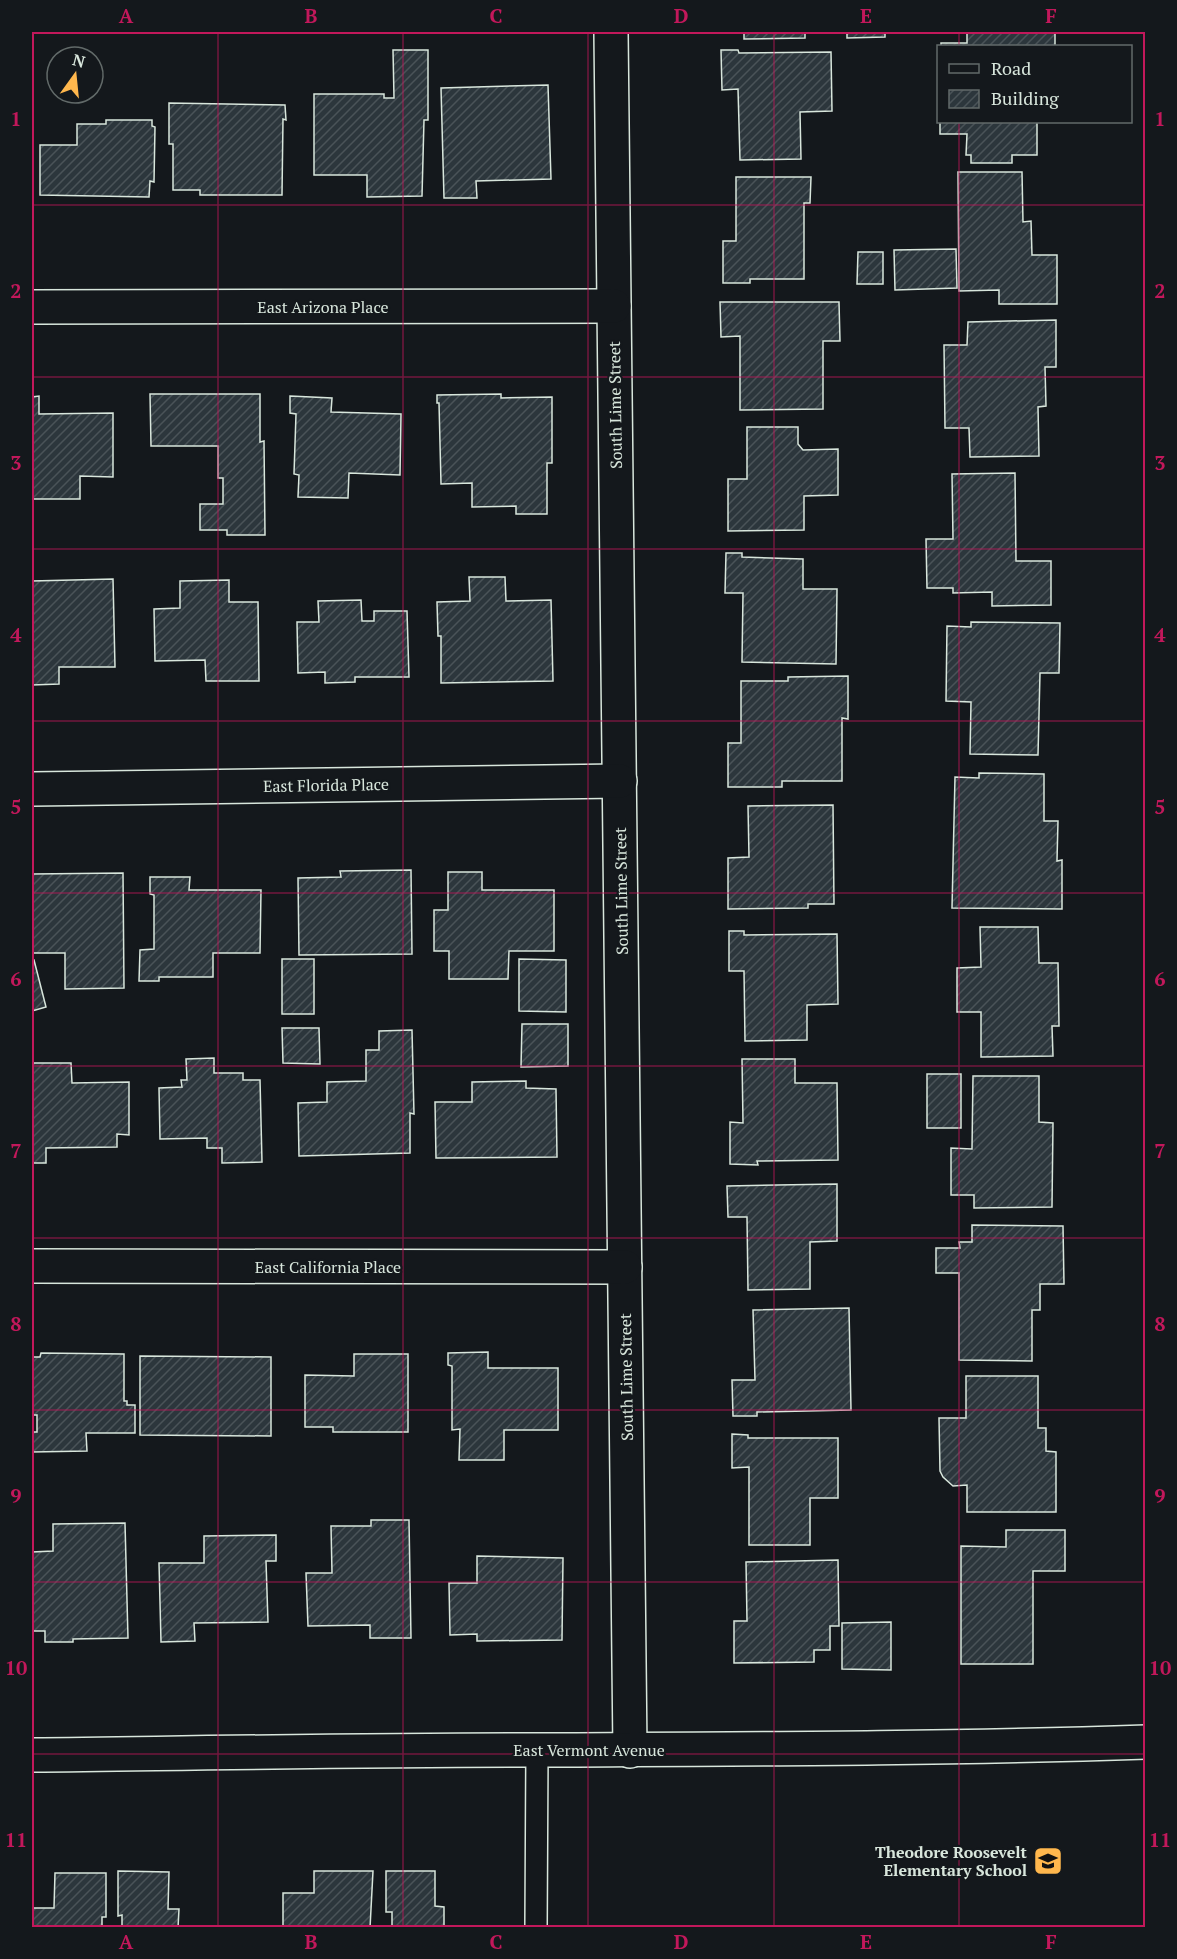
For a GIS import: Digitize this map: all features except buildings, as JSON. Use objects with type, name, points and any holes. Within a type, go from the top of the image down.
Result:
[{"type":"street","name":"South Lime Street","points":[[611,32],[630,1751]]},
{"type":"street","name":"East Arizona Place","points":[[32,307],[614,306]]},
{"type":"street","name":"East Florida Place","points":[[32,789],[620,781]]},
{"type":"street","name":"East California Place","points":[[32,1266],[625,1267]]},
{"type":"street","name":"East Vermont Avenue","points":[[32,1755],[630,1751],[1146,1742]]},
{"type":"lane","points":[[536,1928],[537,1750]]},
{"type":"place","name":"Theodore Roosevelt Elementary School","points":[[1048,1861]]}]
